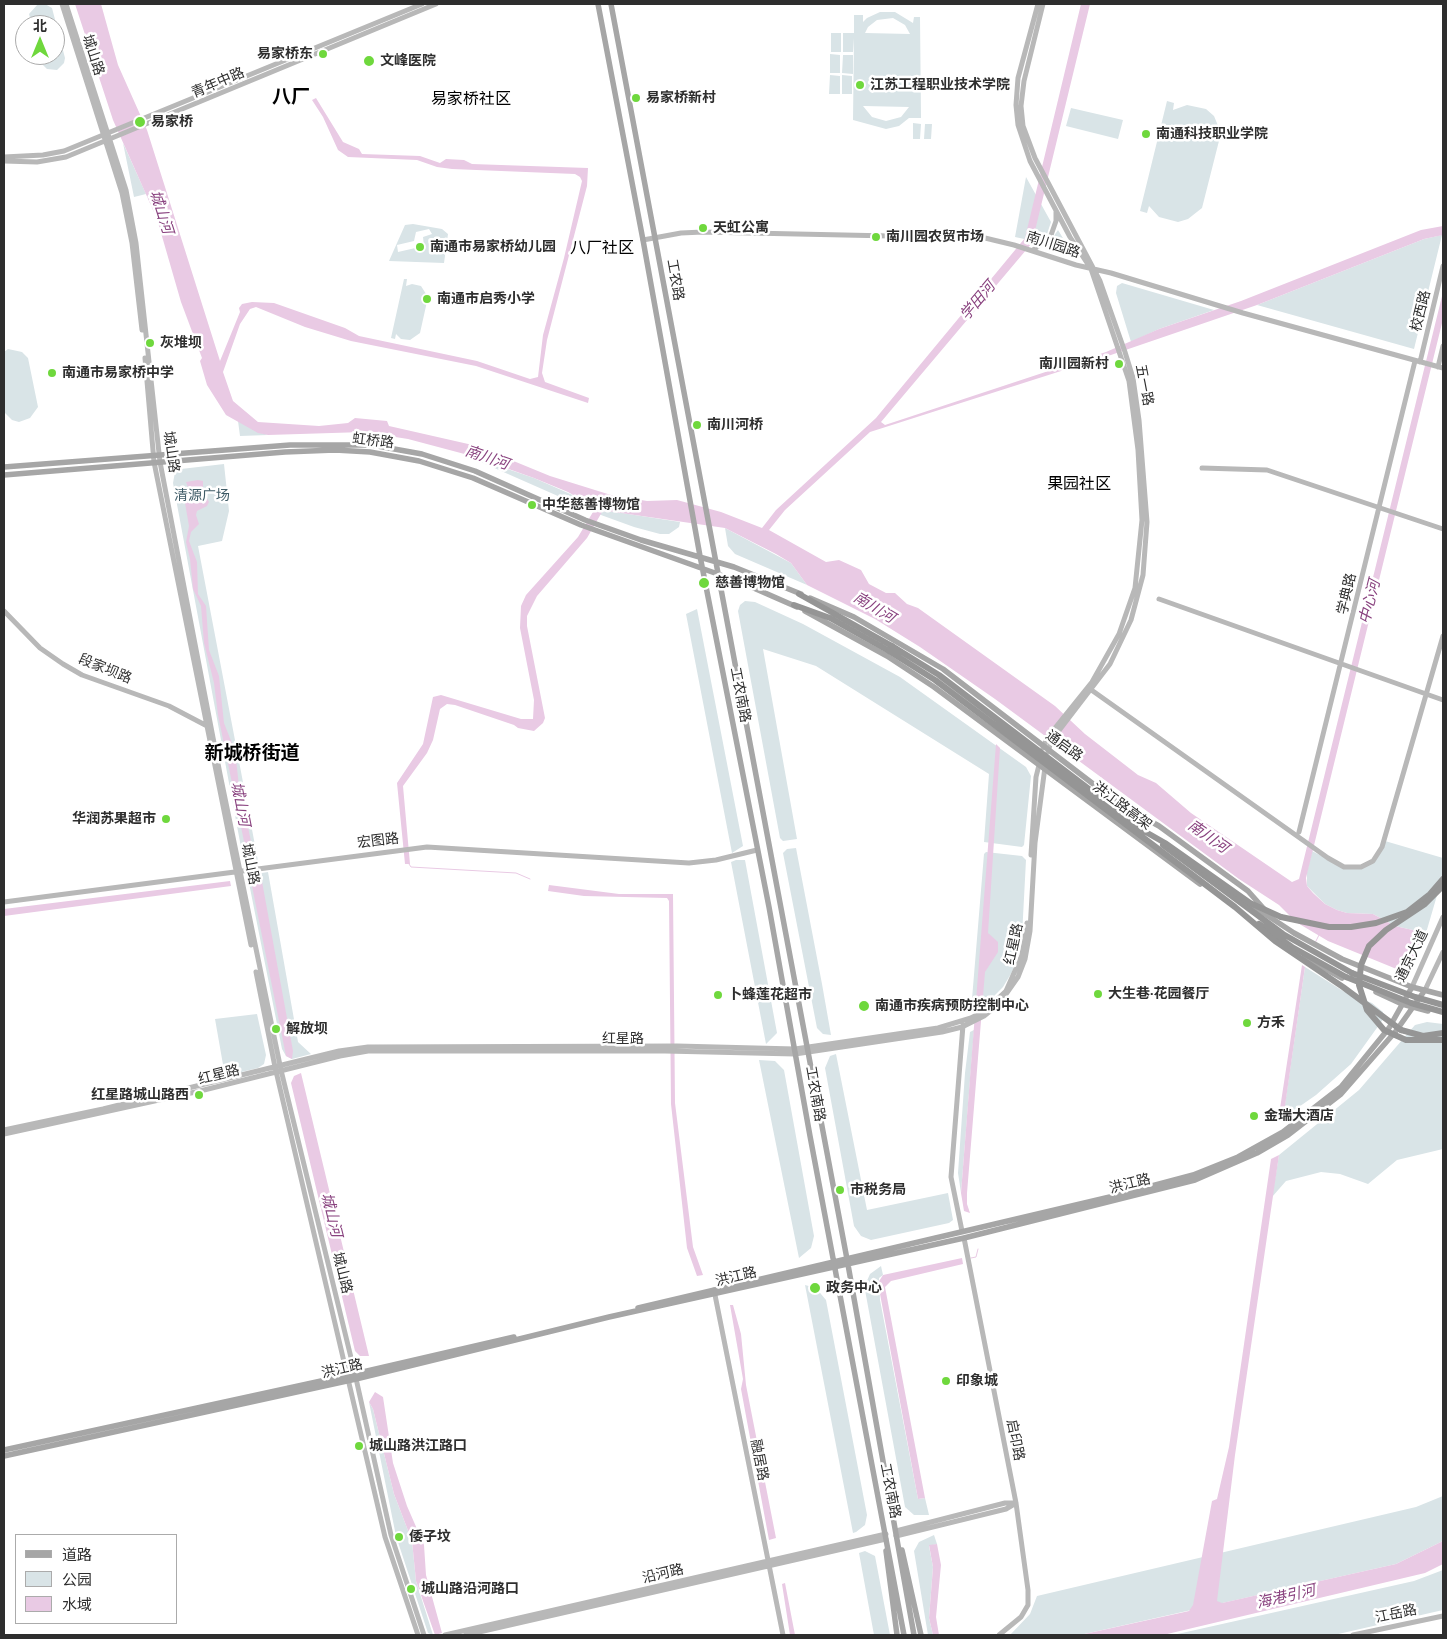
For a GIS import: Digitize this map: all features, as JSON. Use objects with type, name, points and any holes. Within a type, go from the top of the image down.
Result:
[{"type":"highway","name":"洪江路高架","points":[[799,594],[939,675],[1144,831],[1301,946],[1375,983],[1443,1005]]},
{"type":"highway","name":"洪江路高架","points":[[794,604],[830,618],[891,648],[1235,907],[1292,947],[1346,977],[1411,1003],[1443,1013]]},
{"type":"highway","points":[[1144,831],[1165,843],[1250,902],[1280,917],[1309,924],[1351,927],[1392,919],[1419,903],[1443,880]]},
{"type":"highway","points":[[1443,886],[1425,904],[1386,930],[1369,946],[1361,965],[1360,985],[1367,1010],[1384,1030],[1406,1040],[1422,1042],[1443,1040]]},
{"type":"highway","points":[[1235,907],[1275,941],[1343,987],[1390,1024],[1401,1030],[1418,1035],[1443,1033]]},
{"type":"main road","name":"城山路","points":[[62,4],[107,138]]},
{"type":"main road","name":"城山路","points":[[66,4],[107,138],[122,193],[132,243],[157,459],[278,1069],[385,1537],[418,1635]]},
{"type":"main road","name":"青年中路","points":[[146,122],[422,4]]},
{"type":"main road","name":"青年中路","points":[[4,161],[37,162],[66,157],[116,133],[436,4]]},
{"type":"main road","name":"工农路","points":[[598,4],[700,556]]},
{"type":"main road","name":"工农路","points":[[611,4],[715,560]]},
{"type":"main road","name":"五一路","points":[[1038,4],[1018,78],[1016,104],[1022,140],[1056,212],[1093,269]]},
{"type":"main road","name":"五一路","points":[[1039,765],[1049,740],[1090,688],[1127,616],[1135,588],[1141,551],[1142,520],[1138,450],[1129,381],[1123,353],[1093,269],[1028,143],[1021,106],[1024,81],[1044,4]]},
{"type":"main road","name":"青年中路","points":[[4,157],[43,155],[64,151],[107,138]]},
{"type":"main road","points":[[1030,250],[1050,238],[1056,222],[1056,212]]},
{"type":"main road","name":"南川园路","points":[[643,240],[681,232],[961,236],[1014,245],[1242,313],[1439,367]]},
{"type":"main road","name":"校西路","points":[[1419,362],[1443,266]]},
{"type":"main road","points":[[1439,367],[1443,346]]},
{"type":"main road","name":"学典路","points":[[1299,832],[1342,665],[1379,507],[1419,362]]},
{"type":"main road","name":"虹桥路","points":[[4,468],[285,452],[335,450],[370,452],[419,461],[473,478],[583,523],[715,560]]},
{"type":"main road","name":"虹桥路","points":[[4,475],[157,459]]},
{"type":"main road","points":[[1202,468],[1267,470],[1443,530]]},
{"type":"main road","name":"虹桥路","points":[[596,527],[718,574]]},
{"type":"main road","name":"工农南路","points":[[700,556],[904,1635]]},
{"type":"main road","name":"工农南路","points":[[715,560],[848,1261],[913,1635]]},
{"type":"main road","name":"通启路","points":[[715,560],[854,616],[943,670],[1122,806],[1139,825],[1204,873],[1282,926],[1342,959],[1412,987],[1443,996]]},
{"type":"main road","points":[[718,574],[794,604],[903,666],[1283,944],[1338,976],[1402,1004],[1443,1013]]},
{"type":"main road","points":[[1159,599],[1443,700]]},
{"type":"main road","name":"段家坝路","points":[[4,611],[40,648],[82,675],[169,706],[209,727]]},
{"type":"main road","points":[[1090,688],[1328,858],[1344,867],[1361,867],[1373,860],[1382,847],[1443,636]]},
{"type":"main road","name":"五一路","points":[[1044,770],[1046,749]]},
{"type":"main road","name":"红星路","points":[[969,1021],[986,1010],[1006,991],[1015,974],[1025,942],[1039,765]]},
{"type":"main road","name":"红星路","points":[[4,1130],[278,1069],[368,1052],[677,1048],[795,1052],[938,1028],[984,1016],[1008,993],[1026,959],[1030,932],[1035,843],[1044,770]]},
{"type":"main road","points":[[1122,806],[1147,818],[1248,891],[1282,926]]},
{"type":"main road","name":"宏图路","points":[[4,902],[410,848],[459,848],[689,863],[716,860],[757,850]]},
{"type":"main road","name":"通京大道","points":[[1402,1004],[1412,987],[1443,918]]},
{"type":"main road","name":"通京大道","points":[[1415,1008],[1434,974],[1443,952]]},
{"type":"main road","name":"洪江路","points":[[963,1235],[1193,1175],[1254,1149],[1283,1132],[1341,1087],[1389,1028],[1402,1004]]},
{"type":"main road","name":"洪江路","points":[[4,1456],[348,1378],[1195,1180],[1258,1153],[1288,1135],[1341,1094],[1415,1008]]},
{"type":"main road","name":"启印路","points":[[969,1021],[962,1027],[951,1177],[1016,1503],[1028,1590],[1028,1605],[1021,1617],[1000,1635]]},
{"type":"main road","name":"红星路","points":[[808,1050],[942,1032],[962,1027]]},
{"type":"main road","name":"城山路","points":[[278,1069],[356,1376],[391,1534],[424,1635]]},
{"type":"main road","name":"红星路","points":[[4,1134],[200,1091],[278,1069]]},
{"type":"main road","name":"融居路","points":[[715,1292],[783,1635]]},
{"type":"main road","name":"洪江路","points":[[4,1450],[348,1378]]},
{"type":"main road","points":[[921,1634],[905,1559],[896,1534],[1006,1509],[1016,1503]]},
{"type":"main road","points":[[886,1536],[886,1562],[897,1635]]},
{"type":"main road","name":"沿河路","points":[[466,1635],[886,1536]]},
{"type":"main road","name":"沿河路","points":[[445,1635],[768,1564]]},
{"type":"main road","name":"江岳路","points":[[1353,1635],[1443,1616]]},
{"type":"green space","points":[[38,4],[45,4],[52,8],[54,15],[29,15]]},
{"type":"green space","points":[[880,12],[895,12],[913,23],[914,17],[920,17],[921,118],[909,118],[899,126],[886,129],[853,120],[854,38],[853,52],[843,52],[843,33],[854,33],[854,15],[863,15],[863,22]],"holes":[[[893,18],[905,25],[910,34],[865,33],[868,27],[877,20]],[[864,106],[909,107],[901,117],[886,121],[872,117]]]},
{"type":"green space","points":[[831,33],[841,33],[841,52],[831,52]]},
{"type":"green space","points":[[830,54],[840,55],[840,73],[830,73]]},
{"type":"green space","points":[[843,55],[853,55],[853,74],[842,73]]},
{"type":"green space","points":[[43,65],[62,65],[57,70],[47,69]]},
{"type":"green space","points":[[830,75],[840,76],[840,94],[829,94]]},
{"type":"green space","points":[[842,75],[852,76],[852,94],[842,94]]},
{"type":"green space","points":[[1167,101],[1174,103],[1173,110],[1187,105],[1206,109],[1214,116],[1221,133],[1202,208],[1188,219],[1178,222],[1159,217],[1149,206],[1147,213],[1140,211]]},
{"type":"green space","points":[[1071,108],[1123,120],[1118,139],[1066,126]]},
{"type":"green space","points":[[913,123],[921,124],[920,139],[913,139]]},
{"type":"green space","points":[[925,124],[932,124],[931,139],[924,139]]},
{"type":"green space","points":[[123,143],[146,194],[134,197]]},
{"type":"green space","points":[[1026,177],[1051,222],[1047,234],[1038,242],[1015,237]]},
{"type":"green space","name":"南通市易家桥幼儿园","points":[[413,224],[442,229],[448,234],[444,263],[389,261],[405,225]],"holes":[[[429,229],[432,234],[423,237],[424,246],[398,252],[397,245],[414,241],[416,232]]]},
{"type":"green space","points":[[1058,230],[1072,253],[1071,254],[1046,247]]},
{"type":"green space","points":[[1442,235],[1414,349],[1257,305],[1424,239]]},
{"type":"green space","points":[[404,279],[407,279],[406,286],[412,284],[421,286],[428,297],[420,333],[410,340],[401,339],[396,334],[395,339],[391,338]]},
{"type":"green space","points":[[1122,283],[1214,310],[1159,329],[1131,342],[1116,293],[1117,286]]},
{"type":"green space","points":[[8,349],[22,352],[28,358],[38,407],[30,418],[19,422],[12,420],[4,412],[4,352]]},
{"type":"green space","points":[[238,421],[258,432],[268,435],[240,436]]},
{"type":"green space","points":[[481,460],[534,478],[609,511],[680,522],[679,527],[669,534],[660,534],[634,527],[601,515],[483,463]]},
{"type":"green space","name":"清源广场","points":[[224,464],[229,511],[222,541],[198,546],[258,861],[247,862],[243,858],[173,483],[175,472],[181,469]]},
{"type":"green space","points":[[725,528],[791,563],[807,585],[735,554],[728,546]]},
{"type":"green space","points":[[745,601],[755,602],[803,624],[900,677],[1026,767],[1031,776],[1024,845],[1022,847],[984,842],[989,774],[816,666],[763,649],[797,839],[783,841],[780,838],[738,611],[740,605]]},
{"type":"green space","points":[[697,609],[743,846],[732,853],[686,614]]},
{"type":"green space","points":[[1385,841],[1443,858],[1443,875],[1426,933],[1395,926],[1373,914],[1347,913],[1337,910],[1325,904],[1307,886],[1307,872],[1312,851],[1347,869],[1371,864]]},
{"type":"green space","points":[[796,848],[831,1035],[823,1034],[817,1028],[783,853],[787,849]]},
{"type":"green space","points":[[986,852],[1022,856],[1026,860],[1022,936],[1020,951],[1012,972],[1003,987],[989,1001],[971,1011],[984,854]]},
{"type":"green space","points":[[745,860],[777,1033],[766,1044],[731,862]]},
{"type":"green space","points":[[268,872],[298,1042],[311,1054],[292,1059],[286,1056],[282,1049],[248,878],[250,875]]},
{"type":"green space","points":[[1305,967],[1343,991],[1372,1003],[1383,1012],[1384,1018],[1351,1064],[1316,1095],[1283,1118]]},
{"type":"green space","points":[[257,1014],[266,1055],[264,1064],[258,1068],[225,1076],[215,1019]]},
{"type":"green space","points":[[1427,1022],[1443,1024],[1443,1149],[1397,1160],[1368,1184],[1340,1174],[1321,1172],[1286,1181],[1272,1197],[1279,1155],[1359,1090],[1415,1025]]},
{"type":"green space","points":[[974,1030],[961,1193],[958,1173],[965,1073],[970,1032]]},
{"type":"green space","points":[[836,1054],[867,1210],[948,1193],[953,1220],[949,1223],[871,1240],[861,1236],[854,1226],[825,1068],[830,1056]]},
{"type":"green space","points":[[759,1060],[775,1061],[784,1070],[814,1236],[811,1248],[799,1258]]},
{"type":"green space","points":[[881,1266],[883,1275],[879,1278],[880,1300],[918,1499],[925,1498],[929,1515],[914,1515],[905,1507],[865,1290],[870,1274]]},
{"type":"green space","points":[[805,1285],[816,1288],[826,1300],[867,1515],[865,1525],[853,1533]]},
{"type":"green space","points":[[369,1402],[373,1409],[394,1494],[412,1541],[416,1581],[433,1635],[428,1633],[396,1536]]},
{"type":"green space","points":[[1443,1496],[1443,1541],[1396,1564],[1080,1635],[1010,1635],[1030,1614],[1037,1596],[1416,1507]]},
{"type":"green space","points":[[934,1535],[937,1544],[929,1546],[933,1567],[929,1618],[933,1635],[928,1635],[914,1551],[919,1542]]},
{"type":"green space","points":[[865,1551],[875,1556],[890,1635],[874,1635],[859,1553]]},
{"type":"green space","points":[[1443,1570],[1443,1610],[1334,1635],[1173,1635],[1414,1581]]},
{"type":"water","points":[[75,4],[101,4],[118,65],[147,130],[220,361],[242,304],[252,302],[274,303],[345,328],[359,336],[477,361],[530,379],[538,377],[543,335],[564,258],[582,181],[580,177],[575,174],[452,169],[437,167],[417,160],[348,157],[338,150],[323,117],[312,100],[316,98],[343,142],[359,149],[362,154],[420,156],[440,163],[446,159],[464,160],[472,164],[588,168],[587,186],[547,340],[542,373],[545,382],[589,398],[588,403],[476,366],[351,341],[305,327],[256,307],[250,309],[240,324],[223,372],[233,401],[258,422],[319,426],[348,423],[355,418],[387,421],[389,426],[477,446],[550,476],[611,495],[647,501],[677,500],[721,512],[762,528],[776,510],[876,418],[1025,238],[1081,4],[1090,4],[1032,243],[881,422],[885,425],[1106,352],[1159,329],[1241,301],[1421,230],[1443,226],[1443,235],[1424,239],[1257,305],[1108,356],[870,432],[785,510],[769,530],[826,562],[839,560],[861,570],[869,584],[886,593],[895,593],[907,604],[918,608],[1055,706],[1085,734],[1138,775],[1156,783],[1191,813],[1292,882],[1299,879],[1443,292],[1443,319],[1306,878],[1307,886],[1313,893],[1325,904],[1337,910],[1347,913],[1373,914],[1395,926],[1426,933],[1413,964],[1399,970],[1328,941],[1296,922],[1279,905],[1239,879],[995,699],[920,647],[875,619],[807,585],[791,563],[776,554],[725,528],[607,511],[602,512],[587,538],[537,596],[527,616],[527,626],[545,718],[543,723],[534,731],[518,728],[455,705],[447,704],[440,709],[433,740],[427,753],[403,786],[410,864],[405,864],[397,783],[423,744],[433,697],[441,695],[521,719],[533,719],[534,700],[520,628],[521,606],[526,595],[578,537],[594,507],[568,492],[534,478],[472,456],[408,439],[364,432],[268,435],[258,433],[226,415],[207,385],[200,361],[202,358],[181,302],[157,219],[113,120]]},
{"type":"water","name":"城山河","points":[[203,481],[203,491],[209,502],[207,506],[197,511],[196,515],[199,524],[191,532],[189,541],[197,562],[198,594],[206,606],[209,650],[219,676],[224,723],[235,751],[239,786],[254,855],[261,876],[293,1051],[292,1059],[286,1056],[252,886],[248,881],[247,856],[218,715],[214,683],[204,643],[201,606],[193,589],[186,542],[189,526],[185,503],[190,493],[186,482]]},
{"type":"water","points":[[996,744],[1000,748],[988,933],[998,942],[998,952],[985,972],[967,1193],[967,1204],[970,1213],[964,1211],[961,1193]]},
{"type":"water","points":[[230,881],[231,886],[4,916],[4,909]]},
{"type":"water","points":[[549,885],[619,894],[673,894],[675,1103],[693,1247],[703,1275],[697,1276],[687,1248],[671,1104],[669,901],[667,898],[584,896],[548,891]]},
{"type":"water","points":[[1302,965],[1305,967],[1284,1113],[1279,1115]]},
{"type":"water","name":"城山河","points":[[301,1073],[369,1356],[360,1356],[355,1351],[291,1083],[294,1076]]},
{"type":"water","name":"海港引河","points":[[1279,1155],[1235,1455],[1217,1601],[1222,1603],[1396,1564],[1443,1541],[1443,1564],[1425,1573],[1163,1635],[1080,1635],[1189,1611],[1193,1605],[1212,1501],[1217,1499],[1229,1447],[1271,1159]]},
{"type":"water","points":[[962,1258],[963,1264],[891,1281],[885,1287],[925,1498],[918,1499],[878,1283],[883,1275]]},
{"type":"water","points":[[730,1305],[733,1305],[741,1334],[746,1385],[776,1538],[769,1540],[741,1389],[743,1379]]},
{"type":"water","points":[[375,1392],[383,1397],[393,1463],[407,1506],[424,1545],[426,1575],[442,1633],[435,1635],[416,1581],[412,1541],[394,1494],[373,1409],[369,1402]]},
{"type":"water","points":[[937,1544],[941,1565],[936,1617],[939,1635],[933,1635],[929,1618],[933,1567],[929,1545]]},
{"type":"water","points":[[785,1583],[795,1635],[790,1635],[782,1584]]},
{"type":"pier","points":[[1426,930],[1443,938],[1443,976],[1412,965]]},
{"type":"waterway","points":[[409,864],[411,867],[516,873],[530,879]]},
{"type":"waterway","points":[[1315,943],[1319,935]]},
{"type":"waterway","points":[[971,1258],[976,1257],[978,1249]]},
{"type":"place","name":"易家桥东","points":[[323,54]]},
{"type":"place","name":"文峰医院","points":[[369,61]]},
{"type":"place","name":"江苏工程职业技术学院","points":[[860,85]]},
{"type":"place","name":"易家桥新村","points":[[636,98]]},
{"type":"place","name":"易家桥","points":[[140,122]]},
{"type":"place","name":"南通科技职业学院","points":[[1146,134]]},
{"type":"place","name":"天虹公寓","points":[[703,228]]},
{"type":"place","name":"南川园农贸市场","points":[[876,237]]},
{"type":"place","name":"南通市易家桥幼儿园","points":[[420,247]]},
{"type":"place","name":"南通市启秀小学","points":[[427,299]]},
{"type":"place","name":"灰堆坝","points":[[150,343]]},
{"type":"place","name":"南川园新村","points":[[1119,364]]},
{"type":"place","name":"南通市易家桥中学","points":[[52,373]]},
{"type":"place","name":"南川河桥","points":[[697,425]]},
{"type":"place","name":"中华慈善博物馆","points":[[532,505]]},
{"type":"place","name":"慈善博物馆","points":[[704,583]]},
{"type":"place","name":"华润苏果超市","points":[[166,819]]},
{"type":"place","name":"大生巷·花园餐厅","points":[[1098,994]]},
{"type":"place","name":"卜蜂莲花超市","points":[[718,995]]},
{"type":"place","name":"南通市疾病预防控制中心","points":[[864,1006]]},
{"type":"place","name":"方禾","points":[[1247,1023]]},
{"type":"place","name":"解放坝","points":[[276,1029]]},
{"type":"place","name":"红星路城山路西","points":[[199,1095]]},
{"type":"place","name":"金瑞大酒店","points":[[1254,1116]]},
{"type":"place","name":"市税务局","points":[[840,1190]]},
{"type":"place","name":"政务中心","points":[[815,1288]]},
{"type":"place","name":"印象城","points":[[946,1381]]},
{"type":"place","name":"城山路洪江路口","points":[[359,1446]]},
{"type":"place","name":"倭子坟","points":[[399,1537]]},
{"type":"place","name":"城山路沿河路口","points":[[411,1589]]},
{"type":"district","name":"八厂","points":[[291,98]]},
{"type":"district","name":"易家桥社区","points":[[471,99]]},
{"type":"district","name":"八厂社区","points":[[602,248]]},
{"type":"district","name":"果园社区","points":[[1079,484]]},
{"type":"district","name":"新城桥街道","points":[[252,754]]},
{"type":"water label","name":"学田河","points":[[978,301]]},
{"type":"water label","name":"南川河","points":[[487,458]]},
{"type":"water label","name":"中心河","points":[[1370,602]]},
{"type":"water label","name":"南川河","points":[[874,608]]},
{"type":"water label","name":"南川河","points":[[1208,837]]}]
